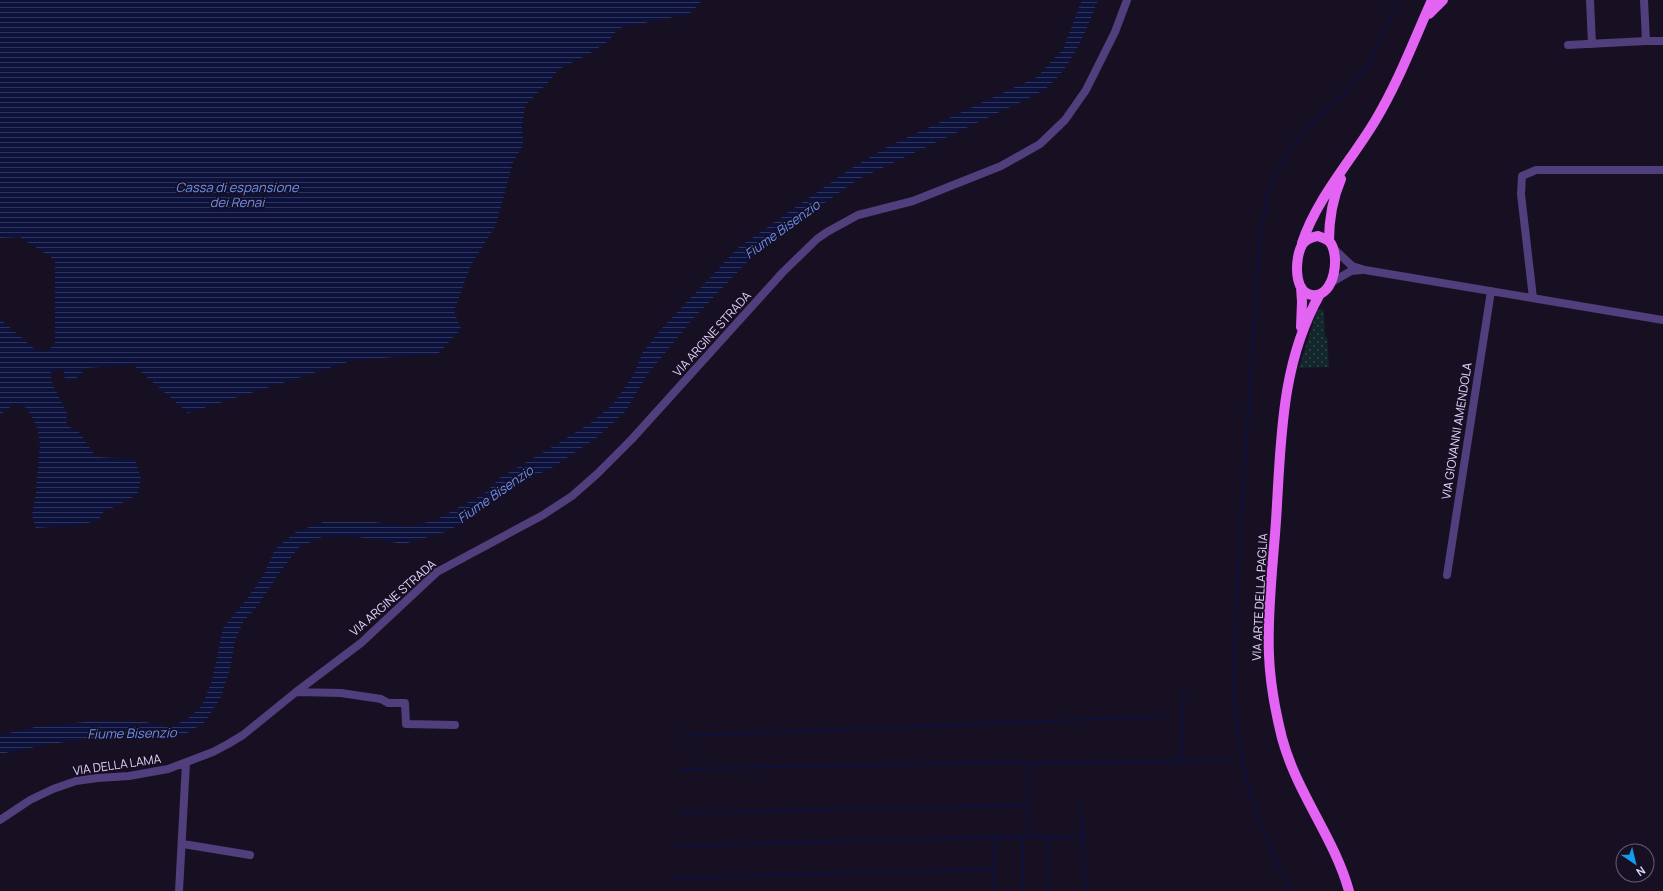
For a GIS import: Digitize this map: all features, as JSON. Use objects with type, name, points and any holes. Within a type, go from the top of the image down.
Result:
[{"type":"main road","name":"VIA ARTE DELLA PAGLIA","points":[[1349,891],[1335,854],[1304,795],[1289,760],[1274,704],[1268,644],[1282,420],[1288,382],[1302,319],[1301,287],[1297,271],[1297,261],[1307,227],[1327,192],[1375,120],[1400,71],[1432,0]]},
{"type":"main road","points":[[1422,23],[1443,0]]},
{"type":"main road","name":"VIA ARTE DELLA PAGLIA","points":[[1299,338],[1320,294],[1324,293],[1332,282],[1335,258],[1331,244],[1329,226],[1332,200],[1352,156]]},
{"type":"main road","points":[[1302,243],[1310,238],[1318,236],[1331,244]]},
{"type":"main road","points":[[1301,287],[1306,293],[1313,296],[1320,294]]},
{"type":"street","name":"VIA ARGINE STRADA","points":[[296,692],[361,643],[437,572],[543,515],[581,489],[636,435],[783,272],[817,239],[858,215],[913,201],[1001,166],[1040,144],[1065,120],[1086,90],[1115,32],[1127,0]]},
{"type":"street","points":[[1590,0],[1592,44]]},
{"type":"street","points":[[1644,0],[1646,41]]},
{"type":"street","points":[[1568,45],[1663,41]]},
{"type":"street","points":[[1533,298],[1521,194],[1522,176],[1536,170],[1663,170]]},
{"type":"street","points":[[1331,244],[1352,266],[1365,270],[1663,320]]},
{"type":"street","points":[[1332,282],[1351,271],[1365,270]]},
{"type":"street","name":"VIA GIOVANNI AMENDOLA","points":[[1448,575],[1491,291]]},
{"type":"street","points":[[296,692],[341,693],[381,699],[388,704],[406,703],[406,724],[455,725]]},
{"type":"street","name":"VIA DELLA LAMA","points":[[0,820],[30,800],[53,789],[76,782],[98,778],[128,776],[168,770],[213,752],[244,735],[296,692]]},
{"type":"street","points":[[179,891],[183,844],[186,763]]},
{"type":"street","points":[[183,844],[250,855]]},
{"type":"green space","points":[[1321,309],[1324,311],[1325,337],[1327,337],[1329,367],[1299,368],[1317,311]]},
{"type":"water","name":"Cassa di espansione dei Renai","points":[[0,0],[701,0],[701,2],[689,14],[619,28],[607,42],[589,54],[559,69],[547,84],[525,105],[522,127],[523,145],[513,162],[496,225],[471,265],[454,311],[461,329],[438,354],[354,360],[188,413],[133,365],[85,368],[77,378],[72,380],[65,380],[63,369],[51,372],[51,381],[67,413],[66,425],[79,432],[96,457],[135,459],[141,479],[137,495],[102,513],[99,520],[80,525],[36,528],[32,516],[36,492],[40,443],[36,425],[27,408],[14,404],[0,415],[0,319],[37,351],[46,351],[55,345],[55,260],[20,237],[0,238]]},
{"type":"water","name":"Fiume Bisenzio","points":[[1082,0],[1098,0],[1084,35],[1072,57],[1066,67],[1049,86],[1025,100],[857,180],[805,217],[749,260],[692,320],[647,375],[625,412],[595,439],[550,469],[512,486],[463,523],[445,532],[404,544],[351,536],[322,537],[299,547],[277,576],[259,604],[243,622],[235,641],[231,665],[221,697],[204,723],[180,737],[162,739],[116,735],[50,744],[0,754],[0,735],[35,727],[94,721],[146,722],[168,727],[186,720],[202,706],[212,680],[223,628],[249,596],[264,574],[275,549],[296,532],[323,522],[374,522],[407,526],[434,521],[485,493],[501,477],[592,422],[613,404],[633,376],[643,352],[664,326],[738,248],[850,169],[889,146],[1037,77],[1063,49]]},
{"type":"waterway","points":[[1292,891],[1278,866],[1259,819],[1244,772],[1233,696],[1238,568],[1260,237],[1268,192],[1276,172],[1304,131],[1347,91],[1369,64],[1398,0]]},
{"type":"waterway","points":[[1180,761],[1184,692]]},
{"type":"waterway","points":[[683,736],[1170,716]]},
{"type":"waterway","points":[[680,769],[1018,762],[1229,761]]},
{"type":"waterway","points":[[1028,763],[1028,837]]},
{"type":"waterway","points":[[680,813],[1028,805]]},
{"type":"waterway","points":[[1081,805],[1086,891]]},
{"type":"waterway","points":[[676,846],[995,837],[1084,837]]},
{"type":"waterway","points":[[993,891],[995,837]]},
{"type":"waterway","points":[[1023,837],[1023,891]]},
{"type":"waterway","points":[[1047,837],[1047,891]]},
{"type":"waterway","points":[[675,878],[994,869]]}]
